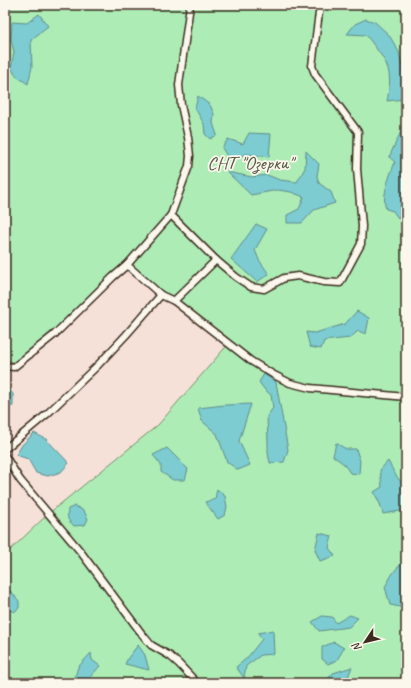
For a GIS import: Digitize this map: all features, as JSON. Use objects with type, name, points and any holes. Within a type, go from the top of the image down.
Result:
[{"type":"street","points":[[5,366],[14,367],[50,338],[127,265],[171,215],[189,166],[190,156],[179,85],[190,5]]},
{"type":"street","points":[[171,215],[216,260],[236,277],[252,287],[264,289],[284,278],[298,276],[340,284],[361,244],[362,226],[357,169],[358,132],[315,74],[312,66],[320,5]]},
{"type":"street","points":[[174,301],[216,260]]},
{"type":"street","points":[[127,265],[161,294],[174,301],[251,361],[290,383],[310,388],[406,397]]},
{"type":"street","points":[[5,449],[47,414],[98,365],[161,294]]},
{"type":"street","points":[[5,456],[20,480],[80,550],[151,645],[170,656],[197,683]]},
{"type":"green space","name":"СНТ \"Озерки\"","points":[[5,5],[406,5],[406,683],[5,683],[5,555],[48,514],[158,425],[230,342],[127,266],[15,363],[5,359]]},
{"type":"water","points":[[39,14],[48,26],[31,40],[32,67],[28,84],[16,76],[11,68],[14,52],[11,40],[12,22],[27,23]]},
{"type":"water","points":[[366,19],[375,22],[389,35],[399,52],[404,76],[404,99],[387,101],[389,77],[385,61],[366,35],[347,34],[355,24]]},
{"type":"water","points":[[198,96],[210,105],[214,114],[213,123],[217,135],[210,139],[205,134],[204,124],[195,108]]},
{"type":"water","points":[[406,121],[406,207],[398,218],[393,211],[386,209],[385,192],[395,162],[389,157]]},
{"type":"water","points":[[249,133],[271,134],[269,157],[246,154],[230,161],[222,148],[228,139],[243,144]]},
{"type":"water","points":[[306,151],[319,164],[317,176],[319,183],[331,192],[335,203],[314,210],[302,223],[287,223],[287,215],[299,209],[304,197],[291,192],[278,190],[251,195],[227,172],[252,177],[267,175],[280,180],[297,182],[305,168]]},
{"type":"water","points":[[256,224],[267,229],[255,250],[259,260],[269,274],[257,282],[231,259]]},
{"type":"water","points":[[357,311],[369,318],[366,334],[358,331],[350,338],[324,341],[321,349],[310,347],[306,332],[315,333],[345,324]]},
{"type":"water","points":[[264,374],[276,382],[288,450],[284,462],[270,463],[268,453],[267,416],[273,408],[271,395],[259,382]]},
{"type":"water","points":[[5,384],[13,394],[13,406],[5,408]]},
{"type":"water","points":[[251,404],[239,441],[250,465],[238,470],[227,462],[217,434],[202,421],[198,408]]},
{"type":"water","points":[[34,433],[46,439],[69,463],[61,472],[48,476],[36,473],[28,459],[16,455],[22,445]]},
{"type":"water","points":[[336,443],[346,449],[356,449],[360,461],[359,474],[350,473],[344,464],[333,456]]},
{"type":"water","points":[[167,448],[188,469],[185,480],[173,480],[161,472],[161,465],[153,455]]},
{"type":"water","points":[[388,461],[398,478],[406,485],[406,513],[400,511],[383,514],[374,492],[382,487],[380,470]]},
{"type":"water","points":[[217,489],[225,496],[227,507],[225,515],[218,519],[205,502],[215,499]]},
{"type":"water","points":[[75,506],[84,511],[88,519],[85,525],[74,526],[69,520],[68,509]]},
{"type":"water","points":[[319,533],[332,536],[329,548],[335,556],[320,561],[315,550]]},
{"type":"water","points":[[406,562],[406,608],[390,605],[385,587],[396,569]]},
{"type":"water","points":[[5,585],[19,601],[19,608],[14,612],[7,609],[5,600]]},
{"type":"water","points":[[350,615],[358,618],[349,627],[319,631],[312,622],[322,616],[332,617],[336,623]]},
{"type":"water","points":[[273,630],[274,654],[261,655],[246,666],[244,678],[236,667],[247,658],[262,639],[258,633]]},
{"type":"water","points":[[334,642],[344,648],[337,660],[328,664],[322,659],[322,647]]},
{"type":"water","points":[[138,645],[145,655],[149,670],[125,664]]},
{"type":"water","points":[[91,653],[92,660],[100,666],[91,676],[93,683],[83,683],[75,677],[78,667]]},
{"type":"water","points":[[352,667],[346,682],[327,683],[326,681],[333,673]]}]
